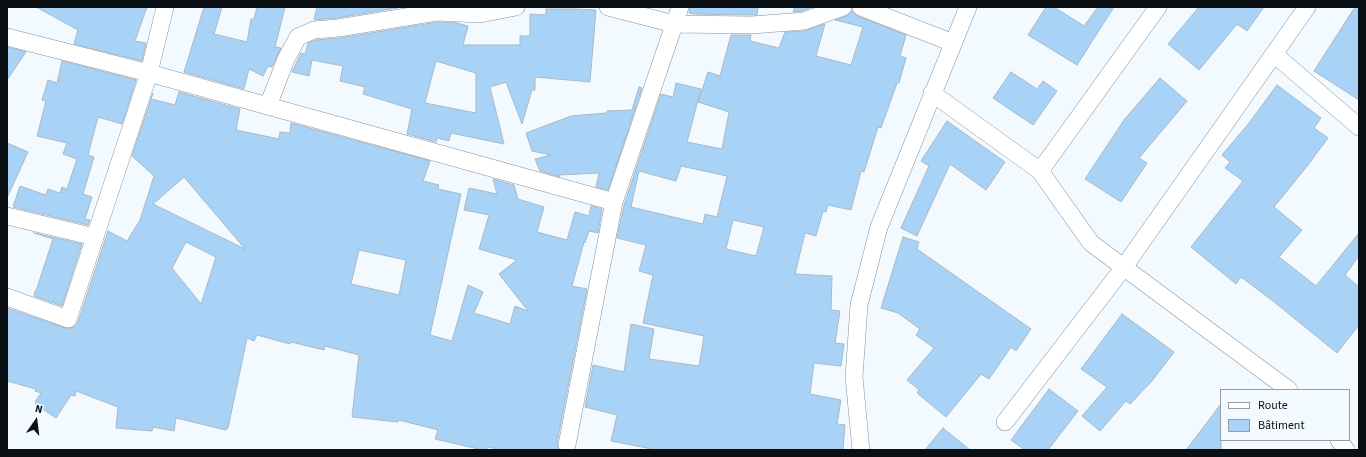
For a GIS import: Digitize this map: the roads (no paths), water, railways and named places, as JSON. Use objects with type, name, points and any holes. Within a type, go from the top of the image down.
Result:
[{"type":"street","points":[[7,297],[68,319],[149,73],[165,7]]},
{"type":"street","points":[[268,106],[286,59],[298,37],[314,30],[338,28],[437,12],[480,14],[516,7]]},
{"type":"street","points":[[608,7],[674,24],[752,25],[804,21],[844,7]]},
{"type":"street","points":[[567,445],[614,202],[680,7]]},
{"type":"street","points":[[861,7],[953,43]]},
{"type":"street","points":[[861,450],[854,377],[859,305],[879,227],[968,7]]},
{"type":"street","points":[[1040,171],[1158,7]]},
{"type":"street","points":[[1005,422],[1124,267],[1307,7]]},
{"type":"street","points":[[7,37],[149,73],[614,202]]},
{"type":"street","points":[[1274,54],[1359,126]]},
{"type":"street","points":[[932,94],[1040,171],[1091,244],[1288,389]]},
{"type":"street","points":[[7,216],[95,237]]},
{"type":"street","points":[[1340,441],[1346,450]]}]
